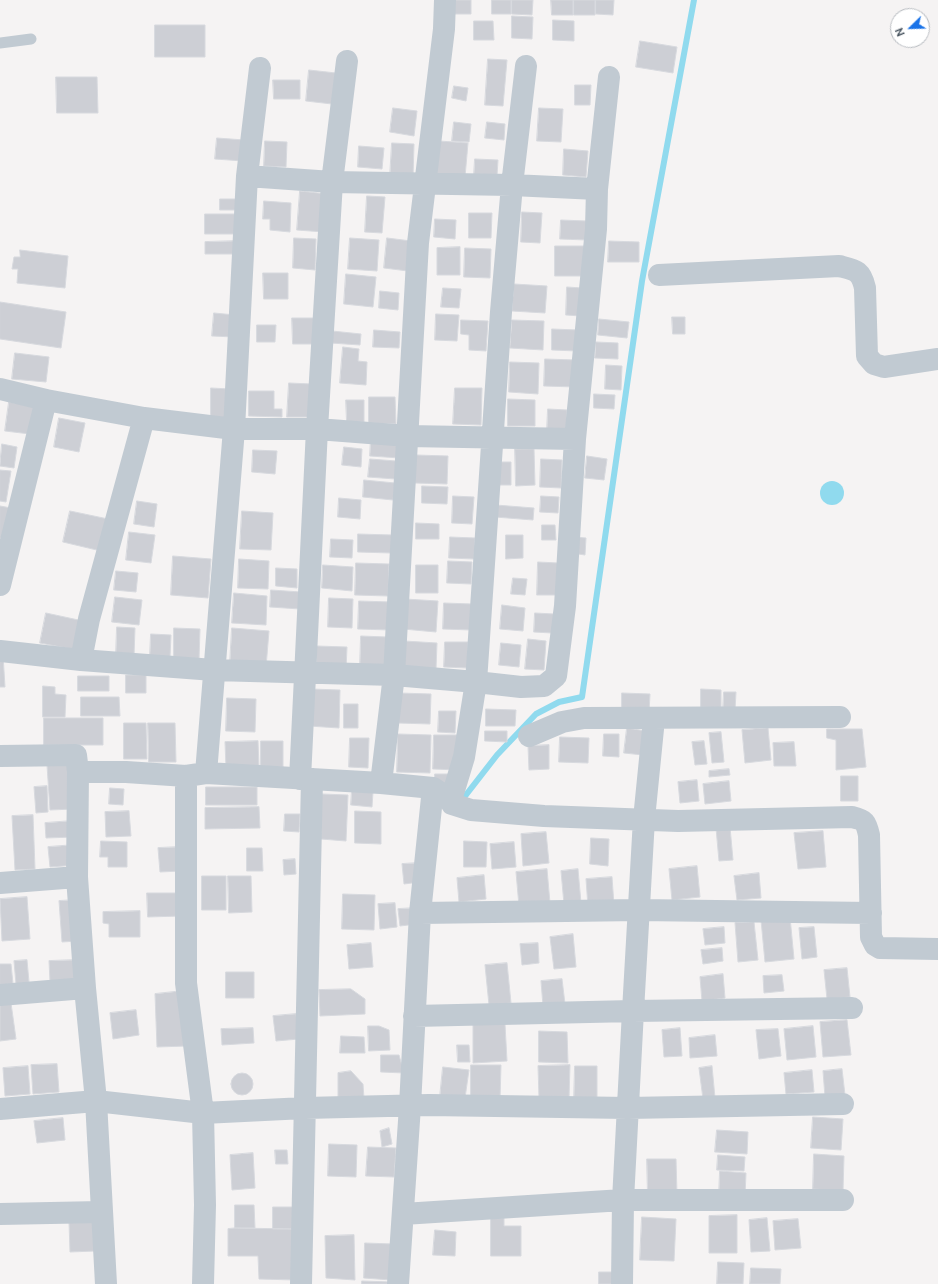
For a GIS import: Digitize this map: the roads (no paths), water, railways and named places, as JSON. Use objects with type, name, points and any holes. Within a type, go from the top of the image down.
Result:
[{"type":"street","points":[[381,783],[394,675],[418,243],[444,29],[445,0]]},
{"type":"street","points":[[301,1284],[305,1108],[305,672],[317,429],[332,182],[347,61]]},
{"type":"street","points":[[451,800],[464,757],[476,682],[501,312],[512,185],[526,66]]},
{"type":"street","points":[[203,1284],[205,1205],[203,1113],[186,983],[196,775],[214,670],[234,429],[247,176],[260,68]]},
{"type":"street","points":[[0,651],[81,660],[214,670],[394,675],[532,687],[544,686],[556,676],[565,606],[575,439],[596,229],[597,189],[609,77]]},
{"type":"street","points":[[247,176],[332,182],[512,185],[597,189]]},
{"type":"street","points":[[659,276],[839,266],[853,270],[862,277],[865,288],[867,356],[874,364],[884,367],[938,359]]},
{"type":"street","points":[[0,389],[46,400],[144,418],[234,429],[317,429],[408,436],[575,439]]},
{"type":"street","points":[[0,585],[46,400]]},
{"type":"street","points":[[81,660],[89,619],[144,418]]},
{"type":"street","points":[[529,736],[572,720],[584,718],[654,719],[840,716]]},
{"type":"street","points":[[622,1284],[623,1200],[633,1011],[644,819],[654,719]]},
{"type":"street","points":[[0,756],[76,755],[78,772],[77,877],[84,988],[96,1101],[106,1284]]},
{"type":"street","points":[[78,772],[126,772],[381,783],[433,788],[451,800],[452,804],[471,810],[544,816],[678,821],[852,817],[862,819],[867,824],[869,835],[871,937],[875,945],[880,948],[938,949]]},
{"type":"street","points":[[398,1284],[410,1106],[420,913],[433,788]]},
{"type":"street","points":[[0,883],[77,877]]},
{"type":"street","points":[[420,913],[639,910],[871,913]]},
{"type":"street","points":[[0,995],[84,988]]},
{"type":"street","points":[[414,1016],[852,1008]]},
{"type":"street","points":[[0,1108],[96,1101],[203,1113],[305,1108],[410,1106],[628,1108],[843,1104]]},
{"type":"street","points":[[403,1214],[623,1200],[843,1200]]},
{"type":"street","points":[[0,1214],[101,1212]]},
{"type":"lane","points":[[0,43],[31,39]]},
{"type":"water","points":[[832,481],[841,484],[844,493],[841,502],[832,505],[823,502],[820,493],[823,484]]},
{"type":"waterway","points":[[462,800],[497,755],[536,714],[559,702],[582,697],[642,281],[694,0]]}]
